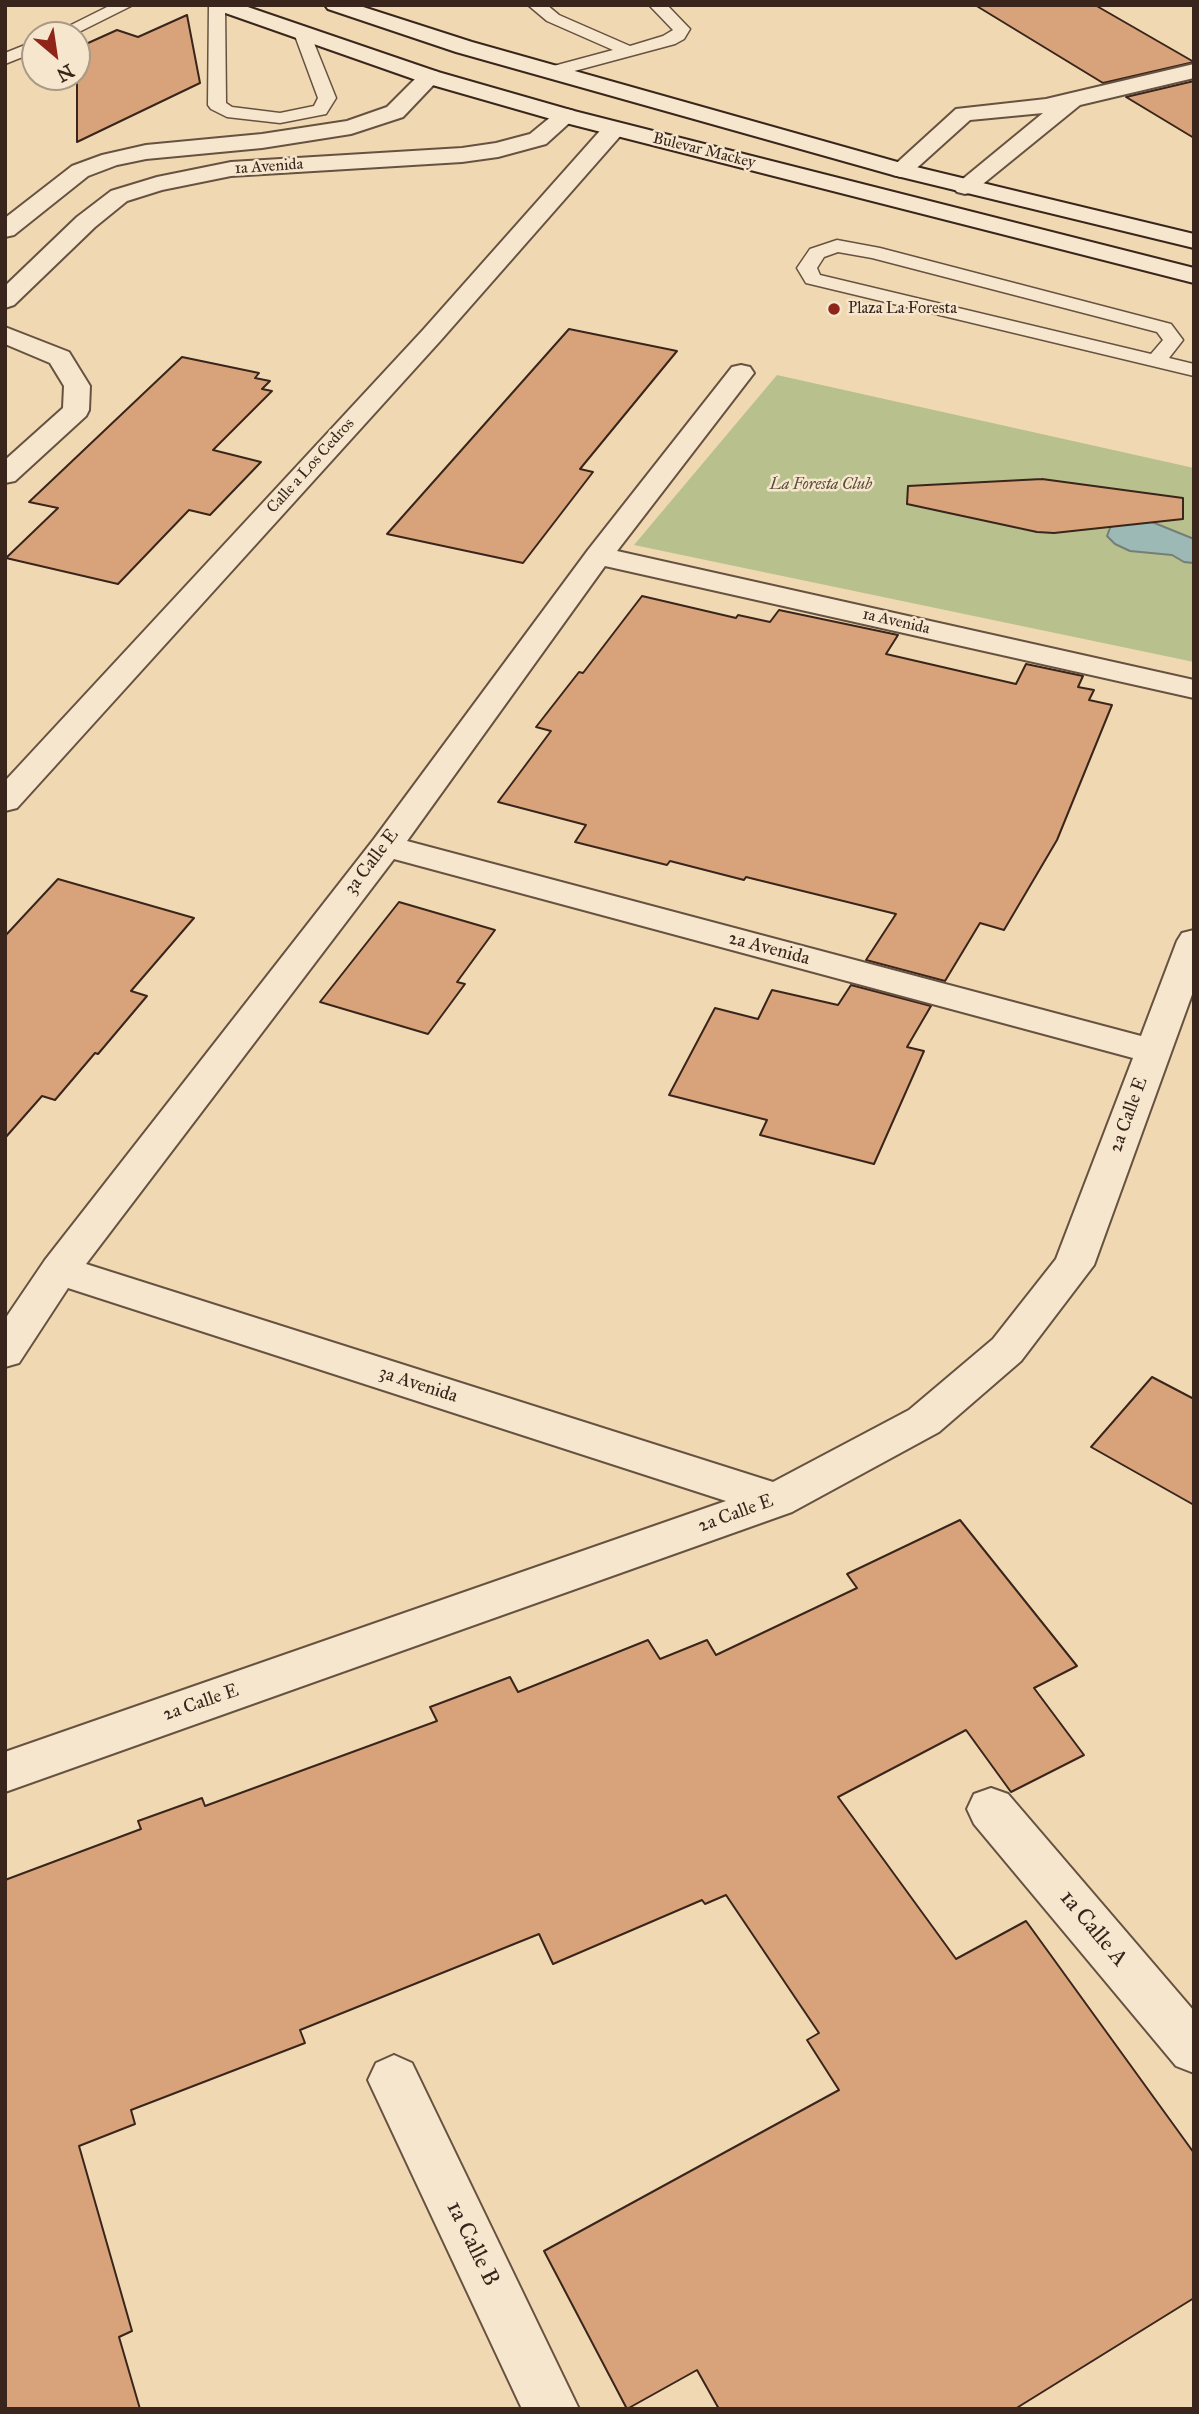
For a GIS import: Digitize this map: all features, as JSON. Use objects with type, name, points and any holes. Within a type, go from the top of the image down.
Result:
[{"type":"street","name":"Bulevar Mackey","points":[[219,5],[429,77],[566,116],[1194,276]]},
{"type":"street","name":"Bulevar Mackey","points":[[335,5],[552,72],[901,170],[1194,242]]},
{"type":"street","points":[[901,170],[964,114],[1046,106],[1194,71]]},
{"type":"street","name":"1a Avenida","points":[[5,230],[79,171],[110,160],[146,152],[262,141],[351,127],[395,112],[429,77]]},
{"type":"street","points":[[855,188],[868,185],[946,201],[1076,99]]},
{"type":"street","name":"1a Avenida","points":[[5,300],[86,222],[119,196],[131,192],[230,169],[463,155],[498,150],[538,139],[566,116]]},
{"type":"street","name":"Calle a Los Cedros","points":[[5,800],[432,335],[614,129]]},
{"type":"street","points":[[5,335],[60,358],[77,386],[76,410],[5,475]]},
{"type":"street","name":"3a Calle E","points":[[5,1352],[59,1270],[386,846],[598,556],[741,373]]},
{"type":"street","name":"1a Avenida","points":[[598,556],[1194,689]]},
{"type":"street","name":"2a Avenida","points":[[386,846],[1152,1051]]},
{"type":"street","name":"2a Calle E","points":[[5,1772],[777,1500],[924,1421],[1007,1350],[1074,1265],[1194,941]]},
{"type":"street","name":"3a Avenida","points":[[59,1270],[777,1500]]},
{"type":"street","name":"1a Calle A","points":[[991,1809],[1194,2049]]},
{"type":"street","name":"1a Calle B","points":[[394,2080],[551,2409]]},
{"type":"lane","points":[[90,21],[125,5]]},
{"type":"lane","points":[[219,5],[217,105],[227,112],[281,118],[320,110],[327,98],[302,33]]},
{"type":"lane","points":[[536,5],[553,18],[626,50]]},
{"type":"lane","points":[[552,72],[669,40],[678,35],[682,29],[657,5]]},
{"type":"lane","points":[[1156,361],[1173,340],[1164,328],[873,252],[837,246],[817,253],[807,268],[813,279],[1156,361],[1194,370]]},
{"type":"green space","name":"La Foresta Club","points":[[777,375],[1194,468],[1194,662],[634,545]]},
{"type":"water","points":[[1122,516],[1152,522],[1194,539],[1194,563],[1184,562],[1172,555],[1130,551],[1115,544],[1107,536],[1110,528]]},
{"type":"building","points":[[975,5],[1095,5],[1194,62],[1103,83]]},
{"type":"building","points":[[187,15],[200,83],[77,142],[77,91],[91,91],[91,42],[117,30],[138,37]]},
{"type":"building","points":[[1194,81],[1194,138],[1126,97]]},
{"type":"building","points":[[569,329],[677,351],[580,469],[593,472],[523,563],[387,534]]},
{"type":"building","points":[[182,357],[259,373],[255,378],[270,381],[262,389],[272,391],[213,450],[261,462],[210,515],[189,510],[118,584],[6,558],[58,508],[29,502]]},
{"type":"building","points":[[1042,479],[1183,498],[1183,519],[1054,533],[1037,532],[907,504],[908,486]]},
{"type":"building","points":[[642,596],[736,618],[738,615],[770,622],[779,610],[898,635],[886,654],[1016,684],[1026,664],[1083,676],[1078,687],[1094,690],[1089,700],[1112,705],[1057,840],[1004,930],[980,923],[945,981],[866,960],[896,914],[746,877],[744,880],[670,861],[667,865],[575,842],[586,825],[498,802],[551,731],[536,727],[579,672],[583,673]]},
{"type":"building","points":[[58,879],[194,918],[131,991],[147,996],[98,1054],[95,1053],[55,1100],[42,1096],[5,1138],[5,936]]},
{"type":"building","points":[[399,902],[495,930],[457,982],[465,984],[428,1034],[320,1002]]},
{"type":"building","points":[[851,985],[931,1006],[907,1047],[924,1051],[874,1164],[760,1135],[767,1120],[669,1095],[715,1008],[758,1019],[772,990],[838,1005]]},
{"type":"building","points":[[1152,1377],[1194,1399],[1194,1505],[1091,1447]]},
{"type":"building","points":[[960,1520],[1077,1666],[1034,1688],[1084,1755],[1011,1792],[966,1730],[838,1797],[956,1959],[1026,1921],[1194,2153],[1194,2298],[1015,2409],[719,2409],[697,2370],[627,2409],[544,2251],[839,2090],[807,2040],[819,2033],[726,1895],[705,1904],[702,1900],[553,1964],[539,1934],[300,2030],[305,2043],[131,2110],[135,2124],[79,2146],[132,2331],[119,2337],[140,2409],[5,2409],[5,1880],[141,1829],[138,1821],[202,1798],[205,1806],[437,1721],[430,1707],[510,1677],[518,1692],[648,1640],[660,1659],[707,1640],[716,1655],[857,1588],[847,1574]]},
{"type":"place","name":"Plaza La Foresta","points":[[834,309]]}]
